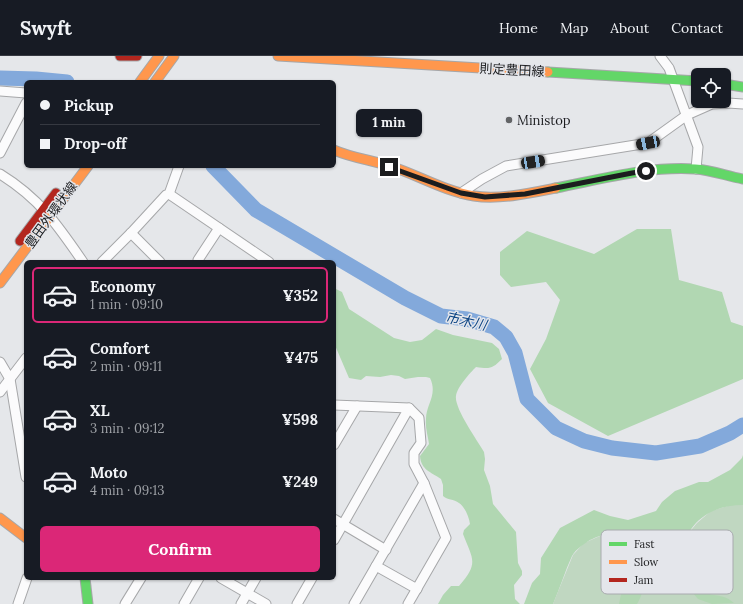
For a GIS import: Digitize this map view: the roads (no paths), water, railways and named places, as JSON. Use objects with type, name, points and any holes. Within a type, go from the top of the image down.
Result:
[{"type":"street","points":[[120,56],[137,56]]},
{"type":"street","points":[[142,80],[160,56]]},
{"type":"street","points":[[156,80],[174,56]]},
{"type":"street","name":"則定豊田線","points":[[278,56],[355,58],[691,80]]},
{"type":"street","points":[[660,56],[669,68],[698,147],[696,169]]},
{"type":"street","points":[[731,85],[743,87]]},
{"type":"street","points":[[0,91],[24,93]]},
{"type":"street","points":[[461,193],[482,179],[506,166],[648,143],[687,115],[712,104],[743,104]]},
{"type":"street","points":[[0,153],[24,107]]},
{"type":"street","points":[[336,151],[347,156],[389,167],[461,193],[485,197],[525,194],[632,173],[660,170],[696,169],[743,180]]},
{"type":"street","name":"豊田外環状線","points":[[0,268],[86,168]]},
{"type":"street","points":[[104,260],[166,195],[170,194],[178,168]]},
{"type":"street","points":[[0,174],[36,200],[58,225],[82,260]]},
{"type":"street","name":"豊田外環状線","points":[[0,283],[47,212],[59,188]]},
{"type":"street","points":[[170,194],[266,260]]},
{"type":"street","points":[[198,260],[219,228]]},
{"type":"street","points":[[131,233],[158,260]]},
{"type":"street","points":[[0,392],[24,361]]},
{"type":"street","points":[[0,362],[10,379],[24,465]]},
{"type":"street","points":[[336,405],[409,408],[419,418],[421,443],[414,453],[414,464],[424,483],[446,538],[408,604]]},
{"type":"street","points":[[336,442],[357,406]]},
{"type":"street","points":[[336,536],[409,408]]},
{"type":"street","points":[[354,604],[424,483]]},
{"type":"street","points":[[0,518],[24,536]]},
{"type":"street","points":[[336,520],[386,550]]},
{"type":"street","points":[[376,566],[417,589]]},
{"type":"street","points":[[18,604],[25,580]]},
{"type":"street","points":[[85,580],[88,604]]},
{"type":"street","points":[[124,604],[140,580]]},
{"type":"street","points":[[184,604],[198,580]]},
{"type":"street","points":[[224,580],[266,604]]},
{"type":"street","points":[[241,604],[255,580]]},
{"type":"street","points":[[297,604],[311,580]]},
{"type":"waterway","name":"市木川","points":[[0,78],[46,80]]},
{"type":"waterway","name":"市木川","points":[[215,168],[256,210],[405,298],[441,316],[467,319],[494,327],[506,337],[515,353],[527,399],[556,428],[584,441],[612,448],[656,453],[700,446],[730,433],[743,425]]},
{"type":"place","name":"Ministop","points":[[509,120]]}]
